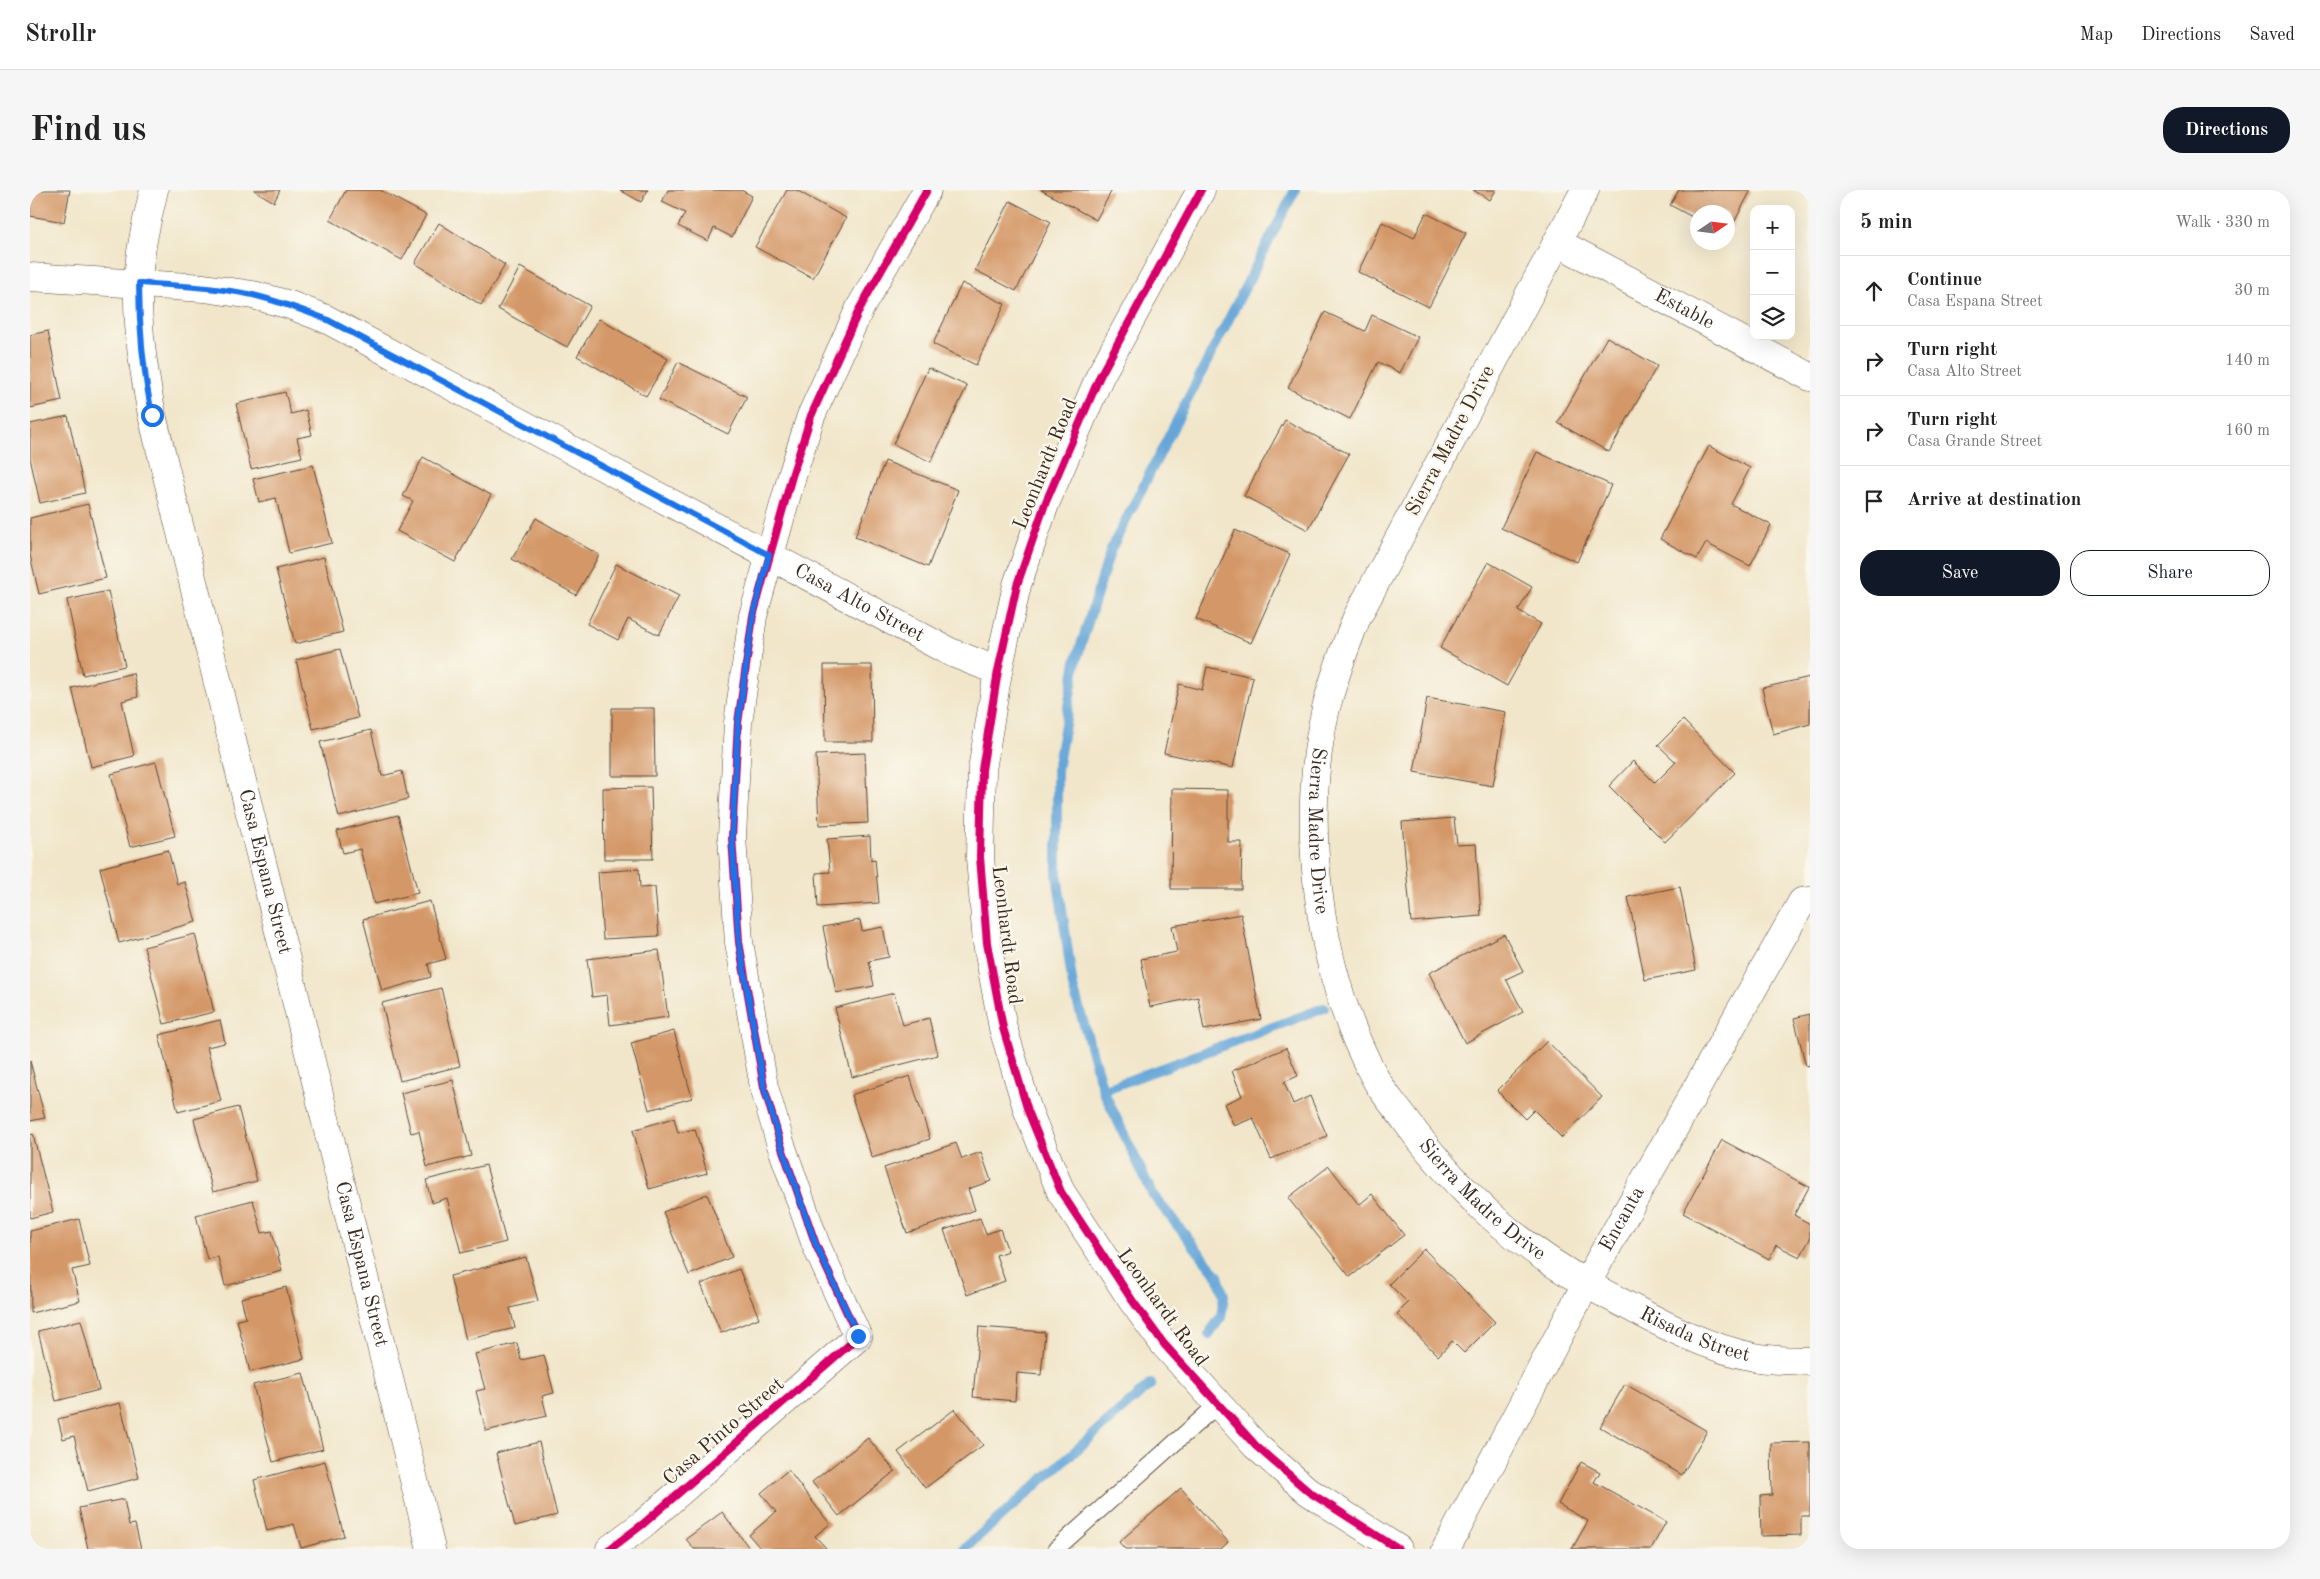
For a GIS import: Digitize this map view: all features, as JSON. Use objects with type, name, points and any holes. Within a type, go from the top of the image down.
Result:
[{"type":"street","name":"Casa Espana Street","points":[[154,190],[144,230],[139,283],[139,323],[143,370],[152,415],[431,1549]]},
{"type":"street","points":[[769,555],[811,416],[860,308],[927,190]]},
{"type":"street","name":"Leonhardt Road","points":[[1200,190],[1100,376],[1045,504],[1017,585],[998,671],[982,770],[980,857],[987,943],[1003,1028],[1028,1112],[1061,1192],[1164,1344],[1256,1446],[1309,1492],[1398,1549]]},
{"type":"street","name":"Sierra Madre Drive","points":[[1585,190],[1357,617],[1338,663],[1326,710],[1317,759],[1314,808],[1316,864],[1322,920],[1333,967],[1349,1018],[1374,1077],[1455,1183],[1504,1229],[1560,1269],[1586,1284]]},
{"type":"street","name":"Estable","points":[[1557,242],[1810,377]]},
{"type":"street","name":"Casa Alto Street","points":[[30,277],[204,288],[252,295],[290,305],[326,319],[950,652],[998,671]]},
{"type":"street","name":"Casa Pinto Street","points":[[610,1549],[643,1524],[858,1336],[816,1245],[780,1142],[764,1087],[739,942],[732,837],[738,722],[753,616],[769,555]]},
{"type":"street","name":"Encanta","points":[[1446,1549],[1586,1284],[1802,902],[1810,901]]},
{"type":"street","name":"Risada Street","points":[[1586,1284],[1672,1329],[1721,1349],[1756,1358],[1810,1361]]},
{"type":"lane","points":[[1057,1549],[1217,1405]]},
{"type":"building","points":[[30,190],[70,190],[64,222],[30,216]]},
{"type":"building","points":[[254,190],[280,190],[274,202]]},
{"type":"building","points":[[346,190],[380,190],[426,215],[402,260],[330,220]]},
{"type":"building","points":[[620,190],[648,190],[641,202]]},
{"type":"building","points":[[668,190],[741,190],[752,196],[732,237],[714,228],[708,241],[678,226],[685,213],[662,202]]},
{"type":"building","points":[[787,190],[796,190],[846,218],[813,278],[755,247]]},
{"type":"building","points":[[1041,190],[1112,190],[1096,220]]},
{"type":"building","points":[[1473,190],[1496,190],[1490,200]]},
{"type":"building","points":[[1679,190],[1751,190],[1735,221],[1735,205],[1690,205],[1690,216],[1670,205]]},
{"type":"building","points":[[1010,201],[1051,222],[1016,291],[975,270]]},
{"type":"building","points":[[1426,213],[1466,233],[1429,307],[1358,272],[1382,222],[1414,238]]},
{"type":"building","points":[[439,223],[505,265],[481,305],[415,263]]},
{"type":"building","points":[[520,267],[590,306],[567,347],[498,309]]},
{"type":"building","points":[[962,283],[1005,304],[976,365],[933,344]]},
{"type":"building","points":[[1325,312],[1365,331],[1372,315],[1418,337],[1400,373],[1378,362],[1350,419],[1288,388]]},
{"type":"building","points":[[599,319],[668,359],[646,396],[577,356]]},
{"type":"building","points":[[48,331],[62,401],[30,408],[30,335]]},
{"type":"building","points":[[1607,337],[1657,366],[1609,452],[1558,423]]},
{"type":"building","points":[[678,362],[747,397],[728,434],[659,400]]},
{"type":"building","points":[[928,368],[967,386],[931,462],[893,444]]},
{"type":"building","points":[[285,392],[291,414],[306,410],[312,435],[297,438],[302,457],[251,469],[236,404]]},
{"type":"building","points":[[68,416],[85,493],[40,503],[30,458],[30,424]]},
{"type":"building","points":[[1285,420],[1349,454],[1308,530],[1244,496]]},
{"type":"building","points":[[1709,446],[1750,468],[1731,504],[1771,525],[1750,566],[1706,543],[1697,559],[1660,539]]},
{"type":"building","points":[[1537,452],[1611,485],[1577,562],[1501,528]]},
{"type":"building","points":[[423,457],[491,495],[455,562],[397,531],[413,501],[403,496]]},
{"type":"building","points":[[885,461],[958,490],[928,567],[855,537]]},
{"type":"building","points":[[313,465],[332,543],[289,553],[276,498],[259,502],[253,479]]},
{"type":"building","points":[[88,504],[106,578],[39,594],[30,555],[30,518]]},
{"type":"building","points":[[536,518],[599,555],[576,595],[512,559]]},
{"type":"building","points":[[1235,530],[1290,554],[1251,643],[1196,619]]},
{"type":"building","points":[[324,557],[343,632],[295,644],[276,569]]},
{"type":"building","points":[[1488,562],[1532,587],[1518,611],[1541,624],[1507,686],[1440,648]]},
{"type":"building","points":[[616,564],[679,596],[659,635],[628,619],[618,640],[587,624]]},
{"type":"building","points":[[108,591],[125,666],[83,675],[67,600]]},
{"type":"building","points":[[340,649],[358,718],[313,729],[296,660]]},
{"type":"building","points":[[824,665],[872,665],[873,742],[825,742]]},
{"type":"building","points":[[1207,667],[1253,677],[1233,768],[1164,753],[1179,684],[1202,690]]},
{"type":"building","points":[[133,673],[138,697],[122,701],[134,756],[91,767],[72,688]]},
{"type":"building","points":[[1810,677],[1810,724],[1773,734],[1762,688]]},
{"type":"building","points":[[1427,698],[1506,712],[1493,786],[1414,772]]},
{"type":"building","points":[[612,708],[654,708],[655,776],[612,776]]},
{"type":"building","points":[[1683,720],[1735,773],[1665,842],[1609,786],[1633,761],[1655,783],[1676,762],[1658,745]]},
{"type":"building","points":[[371,730],[382,776],[402,771],[408,799],[339,817],[320,742]]},
{"type":"building","points":[[865,753],[868,823],[819,825],[816,755]]},
{"type":"building","points":[[156,762],[175,836],[130,847],[111,774]]},
{"type":"building","points":[[651,787],[653,859],[604,859],[603,788]]},
{"type":"building","points":[[1172,789],[1228,790],[1228,842],[1242,842],[1241,889],[1171,889]]},
{"type":"building","points":[[398,815],[418,893],[374,904],[360,849],[343,853],[337,831]]},
{"type":"building","points":[[1454,818],[1457,845],[1476,844],[1481,916],[1411,922],[1402,822]]},
{"type":"building","points":[[870,836],[871,860],[875,859],[879,903],[818,907],[816,873],[830,872],[827,839]]},
{"type":"building","points":[[168,850],[177,884],[185,882],[196,922],[119,943],[100,868]]},
{"type":"building","points":[[639,869],[640,888],[655,887],[659,936],[603,939],[598,872]]},
{"type":"building","points":[[1680,887],[1696,970],[1645,980],[1628,897]]},
{"type":"building","points":[[430,901],[446,959],[428,964],[431,977],[382,991],[363,919]]},
{"type":"building","points":[[1241,914],[1261,1019],[1204,1030],[1198,997],[1150,1007],[1141,959],[1177,952],[1172,926]]},
{"type":"building","points":[[860,920],[862,931],[883,927],[889,957],[869,961],[874,986],[836,993],[823,927]]},
{"type":"building","points":[[195,934],[214,1012],[164,1024],[144,947]]},
{"type":"building","points":[[1504,934],[1523,971],[1506,979],[1523,1012],[1465,1043],[1429,973]]},
{"type":"building","points":[[659,950],[668,1017],[610,1025],[607,995],[592,997],[587,959]]},
{"type":"building","points":[[441,988],[460,1066],[400,1081],[382,1003]]},
{"type":"building","points":[[894,993],[903,1025],[929,1018],[938,1055],[852,1077],[835,1008]]},
{"type":"building","points":[[1810,1014],[1810,1065],[1806,1066],[1794,1018]]},
{"type":"building","points":[[220,1020],[225,1043],[207,1047],[221,1101],[178,1112],[159,1035]]},
{"type":"building","points":[[674,1031],[692,1098],[649,1110],[631,1043]]},
{"type":"building","points":[[1547,1041],[1602,1097],[1562,1138],[1534,1110],[1525,1119],[1497,1091]]},
{"type":"building","points":[[1286,1048],[1298,1076],[1284,1082],[1293,1104],[1310,1096],[1327,1136],[1271,1159],[1253,1118],[1234,1126],[1224,1104],[1242,1096],[1232,1071]]},
{"type":"building","points":[[30,1061],[45,1118],[30,1121]]},
{"type":"building","points":[[910,1076],[930,1139],[872,1158],[851,1095]]},
{"type":"building","points":[[453,1080],[471,1156],[427,1167],[419,1131],[411,1133],[401,1093]]},
{"type":"building","points":[[238,1107],[257,1181],[213,1192],[194,1119]]},
{"type":"building","points":[[674,1118],[678,1133],[695,1129],[707,1173],[649,1189],[633,1130]]},
{"type":"building","points":[[33,1134],[53,1212],[30,1218],[30,1135]]},
{"type":"building","points":[[1722,1140],[1809,1187],[1794,1215],[1810,1224],[1810,1239],[1800,1257],[1776,1245],[1769,1259],[1683,1213]]},
{"type":"building","points":[[956,1143],[962,1159],[981,1152],[991,1181],[968,1189],[975,1210],[907,1233],[884,1168]]},
{"type":"building","points":[[486,1165],[506,1242],[461,1253],[447,1198],[432,1203],[426,1180]]},
{"type":"building","points":[[1329,1166],[1359,1205],[1372,1194],[1404,1235],[1350,1277],[1288,1198]]},
{"type":"building","points":[[707,1194],[732,1257],[689,1275],[663,1212]]},
{"type":"building","points":[[253,1200],[262,1233],[272,1231],[282,1271],[225,1286],[218,1257],[207,1259],[196,1215]]},
{"type":"building","points":[[980,1218],[986,1234],[1000,1229],[1008,1251],[996,1255],[1005,1281],[967,1295],[944,1230]]},
{"type":"building","points":[[79,1219],[90,1266],[72,1270],[80,1301],[31,1313],[30,1231]]},
{"type":"building","points":[[1424,1249],[1495,1322],[1464,1353],[1452,1341],[1438,1356],[1397,1314],[1408,1303],[1389,1284]]},
{"type":"building","points":[[526,1257],[538,1301],[510,1308],[515,1328],[466,1340],[450,1276]]},
{"type":"building","points":[[739,1269],[759,1318],[721,1333],[701,1284]]},
{"type":"building","points":[[286,1287],[304,1359],[250,1372],[237,1320],[246,1318],[241,1298]]},
{"type":"building","points":[[81,1320],[99,1390],[56,1401],[38,1331]]},
{"type":"building","points":[[979,1327],[1045,1332],[1041,1375],[1017,1373],[1015,1401],[973,1397]]},
{"type":"building","points":[[517,1343],[521,1360],[544,1355],[554,1393],[542,1396],[547,1416],[486,1431],[476,1391],[485,1389],[475,1354]]},
{"type":"building","points":[[303,1373],[323,1449],[273,1462],[253,1385]]},
{"type":"building","points":[[1625,1384],[1707,1431],[1682,1475],[1600,1427]]},
{"type":"building","points":[[120,1403],[139,1478],[88,1491],[74,1436],[63,1439],[58,1419]]},
{"type":"building","points":[[955,1409],[983,1445],[925,1488],[898,1452]]},
{"type":"building","points":[[868,1438],[895,1471],[839,1516],[812,1482]]},
{"type":"building","points":[[539,1442],[557,1515],[515,1526],[496,1453]]},
{"type":"building","points":[[1810,1442],[1810,1516],[1801,1516],[1801,1535],[1761,1536],[1760,1496],[1772,1495],[1771,1443]]},
{"type":"building","points":[[325,1461],[344,1536],[301,1548],[294,1524],[267,1531],[254,1480]]},
{"type":"building","points":[[1581,1462],[1600,1472],[1594,1482],[1666,1522],[1651,1549],[1572,1549],[1588,1521],[1558,1504]]},
{"type":"building","points":[[788,1470],[830,1524],[815,1536],[826,1548],[824,1549],[761,1549],[749,1535],[776,1512],[761,1493]]},
{"type":"building","points":[[1181,1488],[1228,1542],[1221,1549],[1125,1549],[1119,1542]]},
{"type":"building","points":[[124,1499],[129,1525],[135,1524],[141,1549],[88,1549],[79,1508]]},
{"type":"building","points":[[722,1512],[750,1549],[694,1549],[686,1539]]},
{"type":"waterway","points":[[1209,1334],[1221,1317],[1224,1296],[1218,1276],[1153,1195],[1103,1090],[1073,987],[1057,874],[1057,770],[1076,661],[1111,549],[1295,190]]},
{"type":"waterway","points":[[1103,1090],[1324,1008]]},
{"type":"waterway","points":[[964,1549],[1151,1384]]},
{"type":"cycle path","points":[[610,1549],[643,1524],[858,1337],[816,1245],[780,1142],[764,1087],[739,942],[732,837],[738,723],[753,616],[792,476],[811,416],[860,308],[927,190]]},
{"type":"cycle path","points":[[1201,190],[1100,376],[1045,504],[1017,585],[998,671],[982,770],[980,857],[987,943],[1003,1028],[1028,1111],[1061,1192],[1132,1300],[1164,1344],[1256,1446],[1309,1492],[1398,1549]]},
{"type":"route","points":[[152,415],[143,370],[139,323],[139,283],[204,288],[252,295],[290,305],[326,319],[769,555],[753,616],[738,722],[732,837],[739,942],[764,1087],[780,1142],[816,1245],[858,1336]]}]
